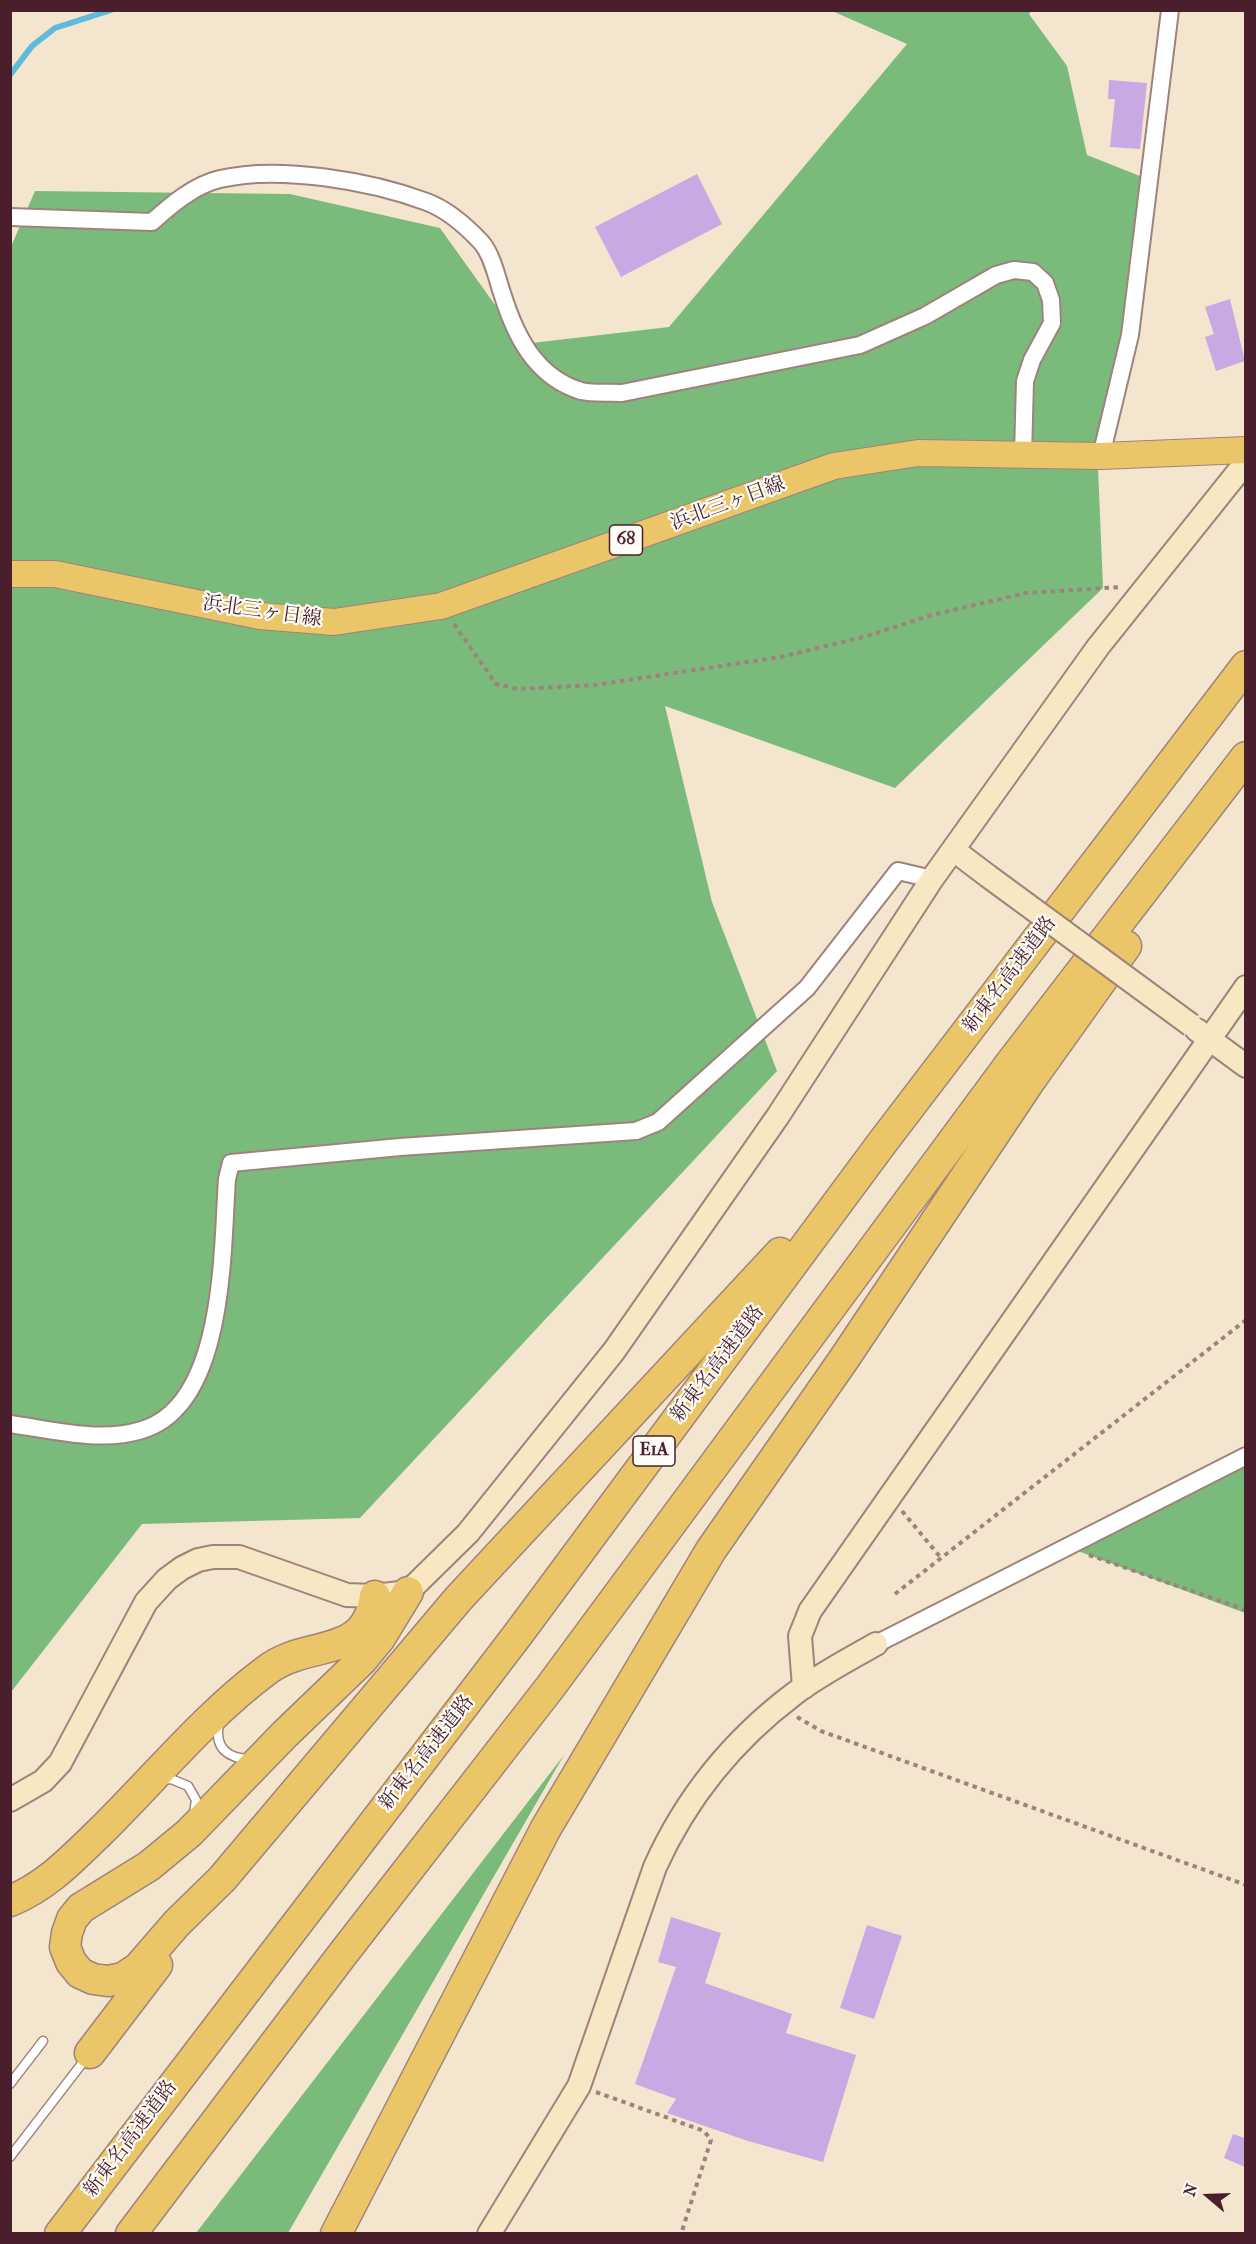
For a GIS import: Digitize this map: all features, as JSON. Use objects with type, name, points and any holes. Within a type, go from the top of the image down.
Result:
[{"type":"highway","name":"新東名高速道路","points":[[60,2234],[519,1633],[882,1143],[1245,666]]},
{"type":"highway","points":[[131,2234],[342,1955],[551,1686],[1010,1064],[1245,757]]},
{"type":"highway","points":[[336,2234],[546,1828],[711,1550],[844,1359],[1029,1082],[1245,777]]},
{"type":"highway","points":[[90,2053],[222,1879],[459,1599],[882,1143]]},
{"type":"highway","points":[[222,1879],[177,1923],[138,1968],[123,1978],[108,1981],[93,1980],[80,1973],[71,1962],[65,1947],[67,1933],[72,1919],[81,1908],[148,1866],[189,1833],[362,1660],[387,1628],[408,1592]]},
{"type":"highway","points":[[10,1901],[48,1882],[224,1707],[269,1668],[287,1659],[342,1643],[357,1635],[366,1626],[373,1612],[375,1596]]},
{"type":"main road","name":"浜北三ヶ日線","points":[[10,574],[55,574],[260,616],[334,622],[441,606],[834,466],[918,453],[1101,456],[1245,450]]},
{"type":"street","points":[[1101,456],[1131,323],[1170,10]]},
{"type":"street","points":[[10,217],[152,222],[175,201],[219,179],[278,174],[333,178],[428,202],[460,221],[484,245],[511,322],[529,356],[557,379],[582,391],[622,393],[860,345],[925,316],[996,275],[1014,270],[1033,272],[1045,283],[1052,323],[1032,360],[1025,381],[1023,455]]},
{"type":"street","points":[[10,1800],[43,1781],[60,1763],[146,1602],[182,1568],[206,1559],[239,1557],[347,1595],[375,1596],[408,1592],[468,1533],[614,1351],[778,1116],[932,879],[955,851],[1098,647],[1150,585],[1245,462]]},
{"type":"street","points":[[955,851],[1245,1066]]},
{"type":"street","points":[[10,1424],[96,1437],[143,1430],[174,1409],[196,1379],[210,1345],[217,1313],[227,1179],[231,1163],[636,1131],[658,1122],[807,988],[898,871],[932,879]]},
{"type":"street","points":[[804,1687],[800,1636],[810,1611],[890,1496],[1200,1032],[1245,987]]},
{"type":"street","points":[[489,2234],[579,2086],[655,1868],[670,1833],[694,1794],[726,1756],[804,1687],[876,1644],[1245,1456]]},
{"type":"lane","points":[[224,1707],[217,1740],[221,1748],[227,1754],[241,1758],[264,1756]]},
{"type":"lane","points":[[149,1784],[171,1779],[188,1786],[196,1800],[189,1833]]},
{"type":"lane","points":[[10,2084],[43,2041]]},
{"type":"lane","points":[[10,2157],[90,2053]]},
{"type":"path","points":[[441,606],[496,684],[518,689],[595,685],[781,657],[867,636],[932,615],[1026,593],[1150,585]]},
{"type":"path","points":[[895,1594],[1245,1320]]},
{"type":"path","points":[[890,1496],[940,1558]]},
{"type":"path","points":[[1066,1546],[1245,1610]]},
{"type":"path","points":[[779,1707],[821,1731],[1245,1885]]},
{"type":"path","points":[[579,2086],[704,2131],[711,2140],[681,2234]]},
{"type":"green space","points":[[832,11],[1031,11],[1029,14],[1067,66],[1087,155],[1150,180],[1098,467],[1103,588],[895,788],[665,706],[712,902],[777,1071],[360,1518],[142,1524],[11,1692],[10,249],[35,191],[290,194],[440,228],[523,344],[669,327],[907,44]]},
{"type":"green space","points":[[1245,1458],[1245,1613],[1075,1550]]},
{"type":"green space","points":[[564,1755],[288,2233],[196,2233]]},
{"type":"building","points":[[1109,80],[1147,83],[1140,149],[1110,147],[1115,99],[1108,99]]},
{"type":"building","points":[[697,174],[722,224],[621,277],[595,227]]},
{"type":"building","points":[[1230,299],[1245,361],[1216,371],[1205,337],[1214,334],[1205,307]]},
{"type":"building","points":[[671,1917],[721,1933],[705,1983],[792,2014],[786,2033],[856,2055],[823,2162],[748,2141],[667,2113],[676,2099],[635,2084],[676,1967],[658,1962]]},
{"type":"building","points":[[867,1925],[902,1936],[874,2019],[840,2008]]},
{"type":"building","points":[[1233,2134],[1245,2138],[1245,2167],[1224,2158]]},
{"type":"waterway","points":[[10,75],[32,46],[55,28],[111,10]]}]
